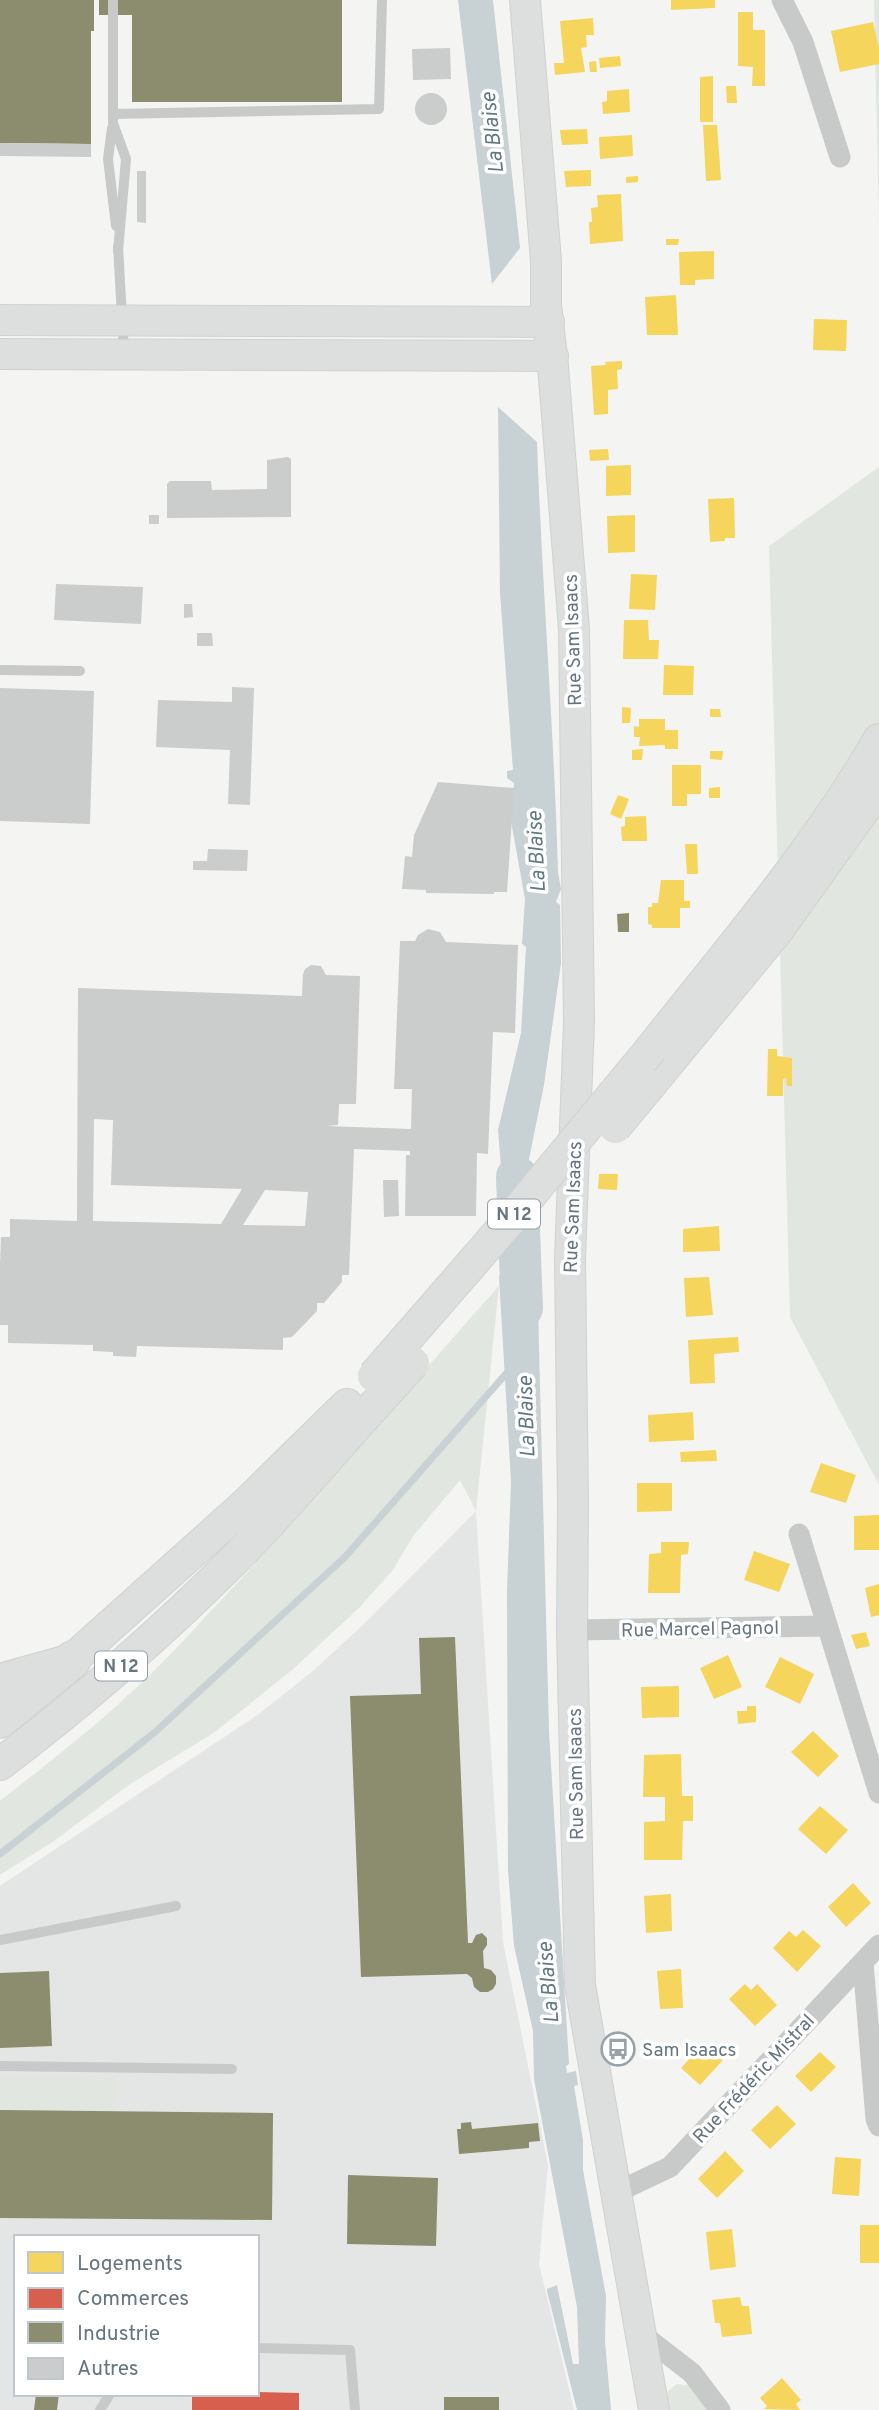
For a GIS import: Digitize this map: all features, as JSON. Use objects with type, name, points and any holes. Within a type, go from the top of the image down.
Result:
[{"type":"highway","name":"N 12","points":[[0,1719],[72,1660]]},
{"type":"main road","name":"Rue Sam Isaacs","points":[[524,0],[574,629],[579,1021],[570,1259],[572,1630],[580,1985],[654,2410]]},
{"type":"main road","points":[[0,320],[549,322]]},
{"type":"main road","points":[[0,354],[553,356]]},
{"type":"main road","name":"N 12","points":[[0,1764],[51,1725],[160,1631],[235,1559],[777,891],[854,783],[879,740]]},
{"type":"main road","name":"N 12","points":[[72,1660],[245,1505],[330,1424],[374,1391],[441,1332],[776,932],[879,788]]},
{"type":"main road","points":[[0,1680],[72,1660]]},
{"type":"street","points":[[782,0],[803,41],[839,158]]},
{"type":"street","points":[[799,1534],[879,1793]]},
{"type":"street","name":"Rue Marcel Pagnol","points":[[572,1630],[827,1626]]},
{"type":"street","name":"Rue Frédéric Mistral","points":[[615,2193],[670,2166],[879,1945]]},
{"type":"street","points":[[863,1962],[876,2119],[879,2126]]},
{"type":"street","points":[[639,2332],[692,2373],[720,2410]]},
{"type":"lane","points":[[113,0],[113,119],[108,159],[118,251],[124,355]]},
{"type":"lane","points":[[113,119],[379,109],[382,0]]},
{"type":"lane","points":[[113,119],[125,159],[118,251]]},
{"type":"lane","points":[[0,670],[80,671]]},
{"type":"lane","points":[[0,1940],[176,1906]]},
{"type":"lane","points":[[0,2066],[232,2069]]},
{"type":"lane","points":[[259,2348],[350,2350],[355,2410]]},
{"type":"shaded area","points":[[874,0],[879,0],[879,223]]},
{"type":"shaded area","points":[[879,467],[879,1485],[790,1317],[769,546]]},
{"type":"shaded area","points":[[499,1286],[476,1511],[460,1480],[414,1535],[392,1571],[359,1608],[292,1670],[215,1732],[130,1784],[54,1841],[0,1875],[0,1801],[105,1716],[176,1649]]},
{"type":"shaded area","points":[[476,1511],[503,1942],[548,2165],[539,2264],[574,2410],[0,2410],[0,1886],[259,1714],[313,1671],[368,1620]]},
{"type":"shaded area","points":[[0,2077],[116,2077],[117,2111],[0,2110]]},
{"type":"shaded area","points":[[677,2384],[692,2386],[709,2410],[669,2410],[667,2392]]},
{"type":"water","points":[[458,0],[493,0],[520,248],[492,284]]},
{"type":"water","points":[[498,407],[537,442],[561,889],[556,902],[560,905],[561,963],[544,1085],[528,1164],[530,1173],[504,1203],[498,1130],[521,1033],[526,947],[522,944],[525,899],[511,821],[514,783],[507,778],[507,771],[513,770],[500,593]]},
{"type":"water","points":[[536,1232],[549,1731],[569,2064],[566,2066],[567,2073],[576,2071],[578,2085],[574,2086],[583,2140],[583,2170],[606,2296],[605,2341],[611,2410],[577,2410],[547,2291],[557,2285],[573,2364],[579,2364],[577,2307],[534,2079],[533,2031],[514,1946],[508,1870],[507,1591],[511,1482],[499,1276]]},
{"type":"building: Logements","points":[[671,0],[715,0],[715,8],[671,10]]},
{"type":"building: Logements","points":[[738,12],[753,12],[753,30],[765,30],[765,86],[752,86],[753,67],[738,66]]},
{"type":"building: Logements","points":[[593,18],[594,35],[586,35],[587,47],[581,48],[585,72],[555,75],[554,63],[564,63],[560,21]]},
{"type":"building: Logements","points":[[873,22],[879,49],[879,64],[840,72],[831,31]]},
{"type":"building: Logements","points":[[620,56],[621,66],[600,68],[599,58]]},
{"type":"building: Logements","points":[[596,61],[597,72],[590,72],[589,62]]},
{"type":"building: Logements","points":[[713,76],[713,122],[700,122],[700,77]]},
{"type":"building: Logements","points":[[726,86],[736,86],[737,103],[727,103]]},
{"type":"building: Logements","points":[[629,89],[630,112],[603,114],[602,102],[607,101],[607,91]]},
{"type":"building: Logements","points":[[703,125],[717,125],[721,180],[706,181]]},
{"type":"building: Logements","points":[[587,129],[588,144],[562,145],[560,130]]},
{"type":"building: Logements","points":[[632,135],[633,156],[600,159],[599,137]]},
{"type":"building: Logements","points":[[591,170],[591,186],[566,187],[564,171]]},
{"type":"building: Logements","points":[[638,176],[638,182],[626,183],[626,177]]},
{"type":"building: Logements","points":[[621,194],[623,241],[590,244],[591,208],[598,207],[597,195]]},
{"type":"building: Logements","points":[[666,239],[679,239],[678,245],[666,245]]},
{"type":"building: Logements","points":[[714,251],[714,279],[695,280],[695,285],[680,285],[679,252]]},
{"type":"building: Logements","points":[[676,295],[678,335],[647,335],[645,297]]},
{"type":"building: Logements","points":[[814,319],[847,320],[846,351],[813,350]]},
{"type":"building: Logements","points":[[622,361],[622,369],[617,370],[618,389],[608,390],[608,414],[594,415],[591,366]]},
{"type":"building: Logements","points":[[608,449],[609,460],[590,461],[589,450]]},
{"type":"building: Logements","points":[[631,465],[631,495],[606,496],[606,466]]},
{"type":"building: Logements","points":[[734,498],[735,538],[710,542],[708,499]]},
{"type":"building: Logements","points":[[635,515],[635,552],[608,553],[607,516]]},
{"type":"building: Logements","points":[[631,574],[657,575],[655,610],[629,609]]},
{"type":"building: Logements","points":[[624,620],[648,620],[649,640],[659,640],[658,659],[623,659]]},
{"type":"building: Logements","points":[[664,665],[694,666],[693,695],[663,695]]},
{"type":"building: Logements","points":[[622,707],[631,708],[630,723],[622,723]]},
{"type":"building: Logements","points":[[710,709],[720,709],[721,717],[710,717]]},
{"type":"building: Logements","points":[[639,719],[665,719],[665,730],[678,730],[678,749],[665,749],[665,745],[639,746],[640,737],[634,737],[634,726],[639,727]]},
{"type":"building: Logements","points":[[643,749],[642,760],[632,760],[632,750]]},
{"type":"building: Logements","points":[[710,751],[723,751],[722,760],[710,759]]},
{"type":"building: Logements","points":[[672,765],[701,765],[701,794],[687,794],[687,806],[672,806]]},
{"type":"building: Logements","points":[[720,787],[720,798],[709,798],[709,788]]},
{"type":"building: Logements","points":[[618,795],[629,799],[621,819],[610,814]]},
{"type":"building: Logements","points":[[646,816],[647,841],[622,841],[621,827],[625,826],[625,817]]},
{"type":"building: Logements","points":[[685,844],[697,844],[698,874],[687,874]]},
{"type":"building: Logements","points":[[661,880],[684,880],[684,901],[690,901],[690,908],[680,908],[680,928],[652,928],[652,925],[648,924],[648,907],[652,907],[652,903],[658,903]]},
{"type":"building: Logements","points":[[768,1049],[777,1049],[777,1056],[792,1058],[792,1086],[787,1086],[786,1078],[783,1079],[783,1096],[767,1096]]},
{"type":"building: Logements","points":[[599,1174],[618,1174],[617,1190],[598,1189]]},
{"type":"building: Logements","points":[[719,1226],[720,1251],[683,1252],[683,1229]]},
{"type":"building: Logements","points":[[709,1277],[713,1315],[686,1317],[684,1278]]},
{"type":"building: Logements","points":[[738,1337],[739,1352],[714,1354],[715,1383],[690,1384],[688,1340]]},
{"type":"building: Logements","points":[[693,1412],[694,1440],[649,1442],[648,1415]]},
{"type":"building: Logements","points":[[716,1450],[717,1461],[681,1462],[680,1452]]},
{"type":"building: Logements","points":[[821,1463],[856,1475],[846,1503],[810,1492]]},
{"type":"building: Logements","points":[[637,1483],[672,1483],[672,1511],[637,1512]]},
{"type":"building: Logements","points":[[879,1515],[879,1550],[854,1550],[854,1516]]},
{"type":"building: Logements","points":[[661,1542],[689,1542],[688,1554],[681,1555],[680,1593],[648,1593],[649,1554],[661,1553]]},
{"type":"building: Logements","points":[[754,1551],[790,1564],[779,1592],[744,1580]]},
{"type":"building: Logements","points":[[879,1584],[879,1615],[871,1617],[865,1588]]},
{"type":"building: Logements","points":[[866,1632],[870,1646],[856,1649],[851,1635]]},
{"type":"building: Logements","points":[[728,1655],[742,1687],[714,1699],[700,1668]]},
{"type":"building: Logements","points":[[780,1657],[814,1674],[800,1704],[765,1687]]},
{"type":"building: Logements","points":[[679,1686],[679,1717],[642,1718],[641,1687]]},
{"type":"building: Logements","points":[[747,1706],[756,1706],[756,1722],[738,1724],[737,1711],[747,1711]]},
{"type":"building: Logements","points":[[813,1731],[839,1756],[818,1777],[791,1752]]},
{"type":"building: Logements","points":[[681,1754],[682,1796],[693,1796],[693,1821],[683,1821],[682,1860],[644,1860],[644,1822],[665,1821],[665,1797],[643,1797],[644,1755]]},
{"type":"building: Logements","points":[[820,1806],[848,1830],[826,1854],[798,1829]]},
{"type":"building: Logements","points":[[853,1883],[871,1903],[846,1927],[828,1907]]},
{"type":"building: Logements","points":[[671,1894],[672,1931],[646,1933],[644,1896]]},
{"type":"building: Logements","points":[[803,1930],[821,1946],[797,1972],[773,1948],[789,1931],[796,1937]]},
{"type":"building: Logements","points":[[681,1969],[683,2008],[660,2009],[657,1971]]},
{"type":"building: Logements","points":[[745,1984],[751,1990],[757,1984],[777,2005],[755,2026],[729,1999]]},
{"type":"building: Logements","points":[[704,2043],[723,2060],[700,2085],[681,2068]]},
{"type":"building: Logements","points":[[820,2052],[836,2067],[811,2092],[795,2076]]},
{"type":"building: Logements","points":[[777,2105],[796,2124],[770,2149],[751,2130]]},
{"type":"building: Logements","points":[[725,2151],[744,2171],[717,2198],[698,2179]]},
{"type":"building: Logements","points":[[835,2157],[861,2159],[859,2196],[832,2194]]},
{"type":"building: Logements","points":[[860,2225],[879,2225],[879,2263],[860,2263]]},
{"type":"building: Logements","points":[[732,2229],[736,2267],[710,2270],[706,2232]]},
{"type":"building: Logements","points":[[740,2297],[742,2306],[749,2306],[752,2334],[722,2337],[720,2323],[715,2323],[712,2300]]},
{"type":"building: Logements","points":[[782,2378],[801,2400],[796,2404],[800,2410],[764,2409],[767,2406],[760,2398]]},
{"type":"building: Commerces","points":[[299,2393],[299,2410],[192,2410],[192,2396]]},
{"type":"building: Industrie","points":[[0,0],[94,0],[94,31],[91,31],[91,144],[0,143]]},
{"type":"building: Industrie","points":[[99,0],[342,0],[342,102],[132,102],[132,15],[99,15]]},
{"type":"building: Industrie","points":[[629,913],[629,932],[618,932],[617,914]]},
{"type":"building: Industrie","points":[[455,1637],[468,1943],[472,1943],[476,1935],[482,1933],[487,1938],[483,1951],[484,1968],[491,1970],[496,1976],[496,1984],[488,1992],[480,1992],[474,1987],[472,1978],[467,1974],[361,1977],[350,1696],[421,1694],[419,1638]]},
{"type":"building: Industrie","points":[[49,1971],[52,2046],[0,2048],[0,1973]]},
{"type":"building: Industrie","points":[[0,2110],[273,2113],[272,2220],[0,2218]]},
{"type":"building: Industrie","points":[[471,2122],[472,2129],[538,2123],[540,2141],[529,2142],[529,2148],[459,2154],[457,2129],[461,2129],[461,2123]]},
{"type":"building: Industrie","points":[[348,2175],[438,2178],[436,2246],[347,2244]]},
{"type":"building: Industrie","points":[[36,2396],[59,2396],[57,2410],[34,2410]]},
{"type":"building: Industrie","points":[[444,2397],[499,2397],[499,2410],[444,2410]]},
{"type":"building: Autres","points":[[450,48],[451,79],[413,80],[412,49]]},
{"type":"building: Autres","points":[[431,93],[442,98],[447,109],[442,120],[431,125],[420,120],[415,109],[420,98]]},
{"type":"building: Autres","points":[[0,143],[91,144],[91,157],[0,156]]},
{"type":"building: Autres","points":[[137,171],[146,171],[146,223],[137,222]]},
{"type":"building: Autres","points":[[288,457],[291,459],[291,517],[167,518],[167,484],[170,481],[211,481],[212,490],[267,489],[267,460]]},
{"type":"building: Autres","points":[[149,515],[159,515],[159,524],[149,524]]},
{"type":"building: Autres","points":[[56,584],[143,587],[141,624],[54,620]]},
{"type":"building: Autres","points":[[184,604],[192,604],[193,617],[184,618]]},
{"type":"building: Autres","points":[[197,633],[212,633],[213,646],[197,646]]},
{"type":"building: Autres","points":[[232,687],[254,688],[250,805],[228,804],[230,750],[156,747],[158,700],[232,702]]},
{"type":"building: Autres","points":[[0,688],[94,691],[90,824],[0,821]]},
{"type":"building: Autres","points":[[438,782],[514,788],[507,892],[426,893],[426,890],[402,889],[405,856],[412,857],[414,835]]},
{"type":"building: Autres","points":[[208,849],[248,850],[247,871],[193,870],[193,861],[207,861]]},
{"type":"building: Autres","points":[[428,929],[440,932],[446,942],[518,945],[515,1033],[493,1032],[488,1154],[477,1153],[476,1216],[405,1216],[406,1155],[410,1155],[410,1151],[354,1149],[349,1275],[342,1275],[342,1282],[324,1303],[317,1303],[317,1311],[292,1337],[283,1338],[283,1350],[137,1346],[136,1357],[113,1356],[113,1352],[93,1351],[93,1345],[8,1343],[8,1325],[0,1325],[0,1264],[1,1237],[10,1237],[10,1219],[77,1221],[78,988],[302,996],[303,974],[311,965],[321,966],[326,975],[360,976],[356,1104],[339,1104],[338,1125],[326,1126],[411,1129],[412,1089],[394,1089],[400,941],[415,941],[418,935]],"holes":[[[94,1119],[113,1120],[111,1185],[242,1189],[221,1224],[93,1221]],[[265,1190],[308,1192],[305,1226],[243,1225]]]},
{"type":"building: Autres","points":[[383,1180],[398,1180],[399,1216],[384,1217]]},
{"type":"waterway","name":"La Blaise","points":[[517,1177],[522,1308]]},
{"type":"waterway","points":[[0,1854],[154,1733],[345,1557],[511,1368]]},
{"type":"place","name":"Sam Isaacs","points":[[618,2049]]}]
